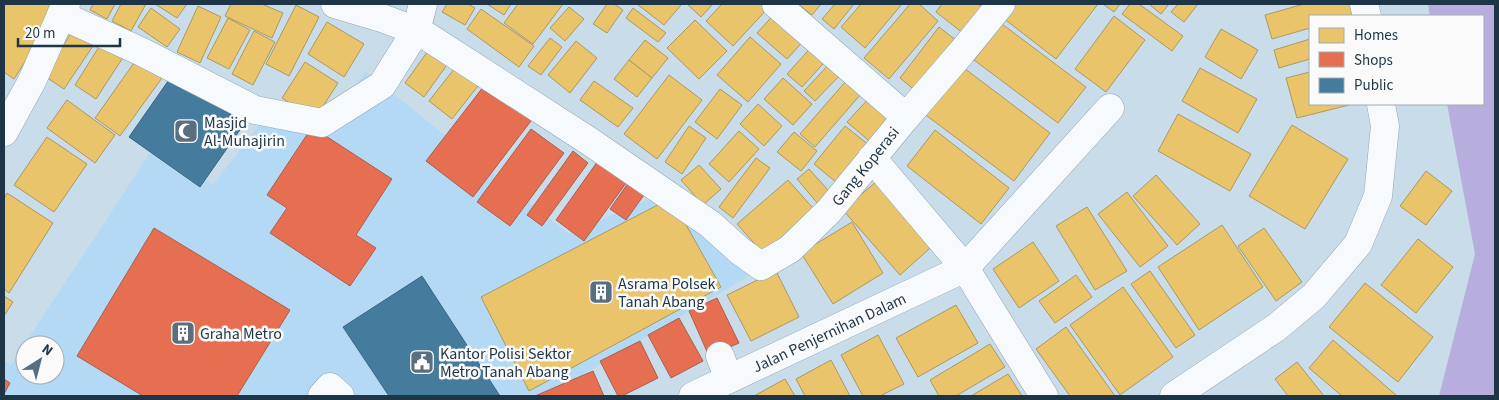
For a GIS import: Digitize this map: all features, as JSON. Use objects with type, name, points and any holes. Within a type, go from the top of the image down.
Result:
[{"type":"street","points":[[335,4],[382,18],[416,31]]},
{"type":"street","points":[[4,132],[32,81],[64,9],[140,51],[255,110],[322,123],[382,85],[416,31],[423,4]]},
{"type":"street","points":[[776,4],[906,117]]},
{"type":"street","name":"Gang Koperasi","points":[[416,31],[581,135],[710,224],[740,251],[761,266],[790,249],[829,210],[968,46],[1001,4]]},
{"type":"street","points":[[1174,396],[1277,327],[1314,296],[1358,244],[1378,196],[1385,126],[1381,105]]},
{"type":"street","name":"Jalan Penjernihan Dalam","points":[[693,396],[724,367],[965,268],[1110,108]]},
{"type":"street","points":[[872,158],[965,268],[1044,396]]},
{"type":"street","points":[[322,396],[330,387],[340,396]]},
{"type":"shaded area","points":[[1428,4],[1495,4],[1495,396],[1439,396],[1475,254],[1447,105],[1484,105],[1484,15],[1430,15]]},
{"type":"shaded area","points":[[366,72],[569,234],[681,185],[752,274],[547,396],[4,396],[4,360],[11,365],[15,359],[15,385],[65,385],[65,335],[31,335],[156,144],[213,185],[278,101],[325,124]]},
{"type":"building: Homes","points":[[4,4],[62,4],[14,79],[4,72]]},
{"type":"building: Homes","points":[[93,4],[115,4],[107,19],[90,10]]},
{"type":"building: Homes","points":[[121,4],[146,4],[131,31],[112,21]]},
{"type":"building: Homes","points":[[155,4],[187,4],[177,18]]},
{"type":"building: Homes","points":[[231,4],[262,4],[283,13],[272,38],[225,16]]},
{"type":"building: Homes","points":[[447,4],[468,4],[475,8],[465,25],[442,12]]},
{"type":"building: Homes","points":[[487,4],[511,4],[504,15]]},
{"type":"building: Homes","points":[[518,4],[563,4],[533,44],[504,23]]},
{"type":"building: Homes","points":[[607,4],[614,4],[623,10],[607,33],[593,24]]},
{"type":"building: Homes","points":[[637,4],[679,4],[681,5],[664,25]]},
{"type":"building: Homes","points":[[687,4],[713,4],[701,17]]},
{"type":"building: Homes","points":[[722,4],[768,4],[770,6],[733,46],[706,21]]},
{"type":"building: Homes","points":[[798,4],[821,4],[812,15]]},
{"type":"building: Homes","points":[[835,4],[854,4],[834,29],[822,19]]},
{"type":"building: Homes","points":[[861,4],[902,4],[865,48],[841,27]]},
{"type":"building: Homes","points":[[910,4],[919,4],[938,21],[889,79],[864,58]]},
{"type":"building: Homes","points":[[942,4],[978,4],[987,11],[968,37],[936,12]]},
{"type":"building: Homes","points":[[1007,4],[1098,4],[1056,59],[998,14]]},
{"type":"building: Homes","points":[[1103,4],[1120,4],[1114,12]]},
{"type":"building: Homes","points":[[1130,4],[1139,4],[1183,36],[1172,51],[1122,14]]},
{"type":"building: Homes","points":[[1149,4],[1169,4],[1161,14]]},
{"type":"building: Homes","points":[[1178,4],[1198,4],[1184,22],[1171,12]]},
{"type":"building: Homes","points":[[1304,4],[1350,4],[1353,15],[1309,15],[1309,28],[1272,39],[1265,15]]},
{"type":"building: Homes","points":[[296,5],[319,17],[289,76],[266,64]]},
{"type":"building: Homes","points":[[198,6],[221,17],[200,63],[177,52]]},
{"type":"building: Homes","points":[[569,7],[584,19],[565,41],[550,28]]},
{"type":"building: Homes","points":[[151,8],[180,29],[167,47],[138,27]]},
{"type":"building: Homes","points":[[633,8],[666,33],[658,42],[626,18]]},
{"type":"building: Homes","points":[[481,9],[534,46],[519,67],[467,29]]},
{"type":"building: Homes","points":[[779,9],[808,36],[787,59],[757,33]]},
{"type":"building: Homes","points":[[1114,16],[1145,40],[1106,92],[1075,69]]},
{"type":"building: Homes","points":[[228,18],[250,30],[229,69],[207,58]]},
{"type":"building: Homes","points":[[695,20],[727,51],[699,79],[667,48]]},
{"type":"building: Homes","points":[[327,22],[364,44],[344,77],[308,54]]},
{"type":"building: Homes","points":[[1002,24],[1086,87],[1058,123],[974,60]]},
{"type":"building: Homes","points":[[939,27],[957,41],[917,92],[900,78]]},
{"type":"building: Homes","points":[[74,29],[95,43],[64,89],[43,75]]},
{"type":"building: Homes","points":[[1221,29],[1258,50],[1241,79],[1205,57]]},
{"type":"building: Homes","points":[[254,31],[275,42],[253,85],[232,74]]},
{"type":"building: Homes","points":[[750,37],[781,64],[748,102],[717,75]]},
{"type":"building: Homes","points":[[550,38],[562,47],[541,75],[528,66]]},
{"type":"building: Homes","points":[[1309,39],[1309,59],[1279,68],[1274,50]]},
{"type":"building: Homes","points":[[645,40],[668,58],[652,78],[629,60]]},
{"type":"building: Homes","points":[[576,41],[597,58],[570,93],[548,75]]},
{"type":"building: Homes","points":[[102,42],[124,56],[96,99],[75,85]]},
{"type":"building: Homes","points":[[816,42],[831,55],[802,87],[787,74]]},
{"type":"building: Homes","points":[[430,48],[449,62],[424,97],[405,83]]},
{"type":"building: Homes","points":[[141,53],[167,71],[120,136],[95,118]]},
{"type":"building: Homes","points":[[629,60],[652,78],[637,97],[614,79]]},
{"type":"building: Homes","points":[[833,60],[845,70],[815,101],[804,91]]},
{"type":"building: Homes","points":[[305,62],[338,83],[315,119],[282,98]]},
{"type":"building: Homes","points":[[956,62],[1050,133],[1014,181],[919,110]]},
{"type":"building: Homes","points":[[458,64],[481,82],[452,119],[429,101]]},
{"type":"building: Homes","points":[[1200,68],[1257,99],[1238,133],[1182,101]]},
{"type":"building: Homes","points":[[1309,72],[1309,105],[1349,105],[1297,118],[1286,78]]},
{"type":"building: Homes","points":[[852,74],[867,87],[815,147],[800,134]]},
{"type":"building: Homes","points":[[669,75],[702,100],[657,159],[624,134]]},
{"type":"building: Homes","points":[[783,78],[812,104],[793,125],[764,99]]},
{"type":"building: Homes","points":[[594,81],[633,108],[618,127],[580,100]]},
{"type":"building: Homes","points":[[720,89],[742,105],[717,139],[695,122]]},
{"type":"building: Homes","points":[[871,96],[897,114],[874,145],[847,122]]},
{"type":"building: Homes","points":[[67,100],[115,135],[95,163],[47,128]]},
{"type":"building: Homes","points":[[758,104],[782,126],[764,146],[740,124]]},
{"type":"building: Homes","points":[[1178,114],[1251,154],[1230,191],[1158,151]]},
{"type":"building: Homes","points":[[1292,125],[1348,159],[1305,229],[1249,196]]},
{"type":"building: Homes","points":[[689,126],[706,138],[682,174],[665,162]]},
{"type":"building: Homes","points":[[845,126],[874,149],[842,187],[814,164]]},
{"type":"building: Homes","points":[[935,130],[1009,188],[981,224],[907,166]]},
{"type":"building: Homes","points":[[739,131],[759,149],[729,182],[709,164]]},
{"type":"building: Homes","points":[[794,132],[817,151],[801,171],[777,152]]},
{"type":"building: Homes","points":[[47,137],[87,164],[54,212],[14,185]]},
{"type":"building: Homes","points":[[756,158],[770,168],[733,218],[719,207]]},
{"type":"building: Homes","points":[[699,165],[721,189],[703,205],[681,180]]},
{"type":"building: Homes","points":[[809,169],[837,200],[824,211],[797,179]]},
{"type":"building: Homes","points":[[1426,171],[1452,191],[1426,225],[1400,206]]},
{"type":"building: Homes","points":[[884,175],[938,241],[900,275],[843,210]]},
{"type":"building: Homes","points":[[1156,175],[1200,224],[1177,245],[1133,196]]},
{"type":"building: Homes","points":[[788,180],[819,215],[769,260],[737,224]]},
{"type":"building: Homes","points":[[1127,192],[1168,246],[1140,267],[1098,214]]},
{"type":"building: Homes","points":[[7,193],[53,223],[9,293],[4,289],[4,199]]},
{"type":"building: Homes","name":"Asrama Polsek Tanah Abang","points":[[671,198],[721,287],[529,391],[481,297]]},
{"type":"building: Homes","points":[[1087,207],[1127,271],[1095,290],[1056,226]]},
{"type":"building: Homes","points":[[852,222],[883,273],[833,304],[801,253]]},
{"type":"building: Homes","points":[[1222,225],[1263,287],[1199,330],[1158,267]]},
{"type":"building: Homes","points":[[1264,228],[1302,282],[1276,301],[1238,246]]},
{"type":"building: Homes","points":[[1418,239],[1453,267],[1416,313],[1381,285]]},
{"type":"building: Homes","points":[[1033,242],[1059,281],[1019,308],[993,269]]},
{"type":"building: Homes","points":[[776,271],[799,317],[751,341],[727,295]]},
{"type":"building: Homes","points":[[1150,271],[1195,335],[1176,348],[1131,284]]},
{"type":"building: Homes","points":[[1076,275],[1092,297],[1055,323],[1039,301]]},
{"type":"building: Homes","points":[[1365,283],[1433,337],[1398,382],[1329,327]]},
{"type":"building: Homes","points":[[1123,287],[1173,357],[1120,395],[1070,325]]},
{"type":"building: Homes","points":[[4,296],[13,302],[4,316]]},
{"type":"building: Homes","points":[[956,305],[978,343],[918,377],[896,338]]},
{"type":"building: Homes","points":[[1066,327],[1115,396],[1070,396],[1036,349]]},
{"type":"building: Homes","points":[[878,335],[904,384],[880,396],[863,396],[841,355]]},
{"type":"building: Homes","points":[[1333,340],[1397,396],[1342,396],[1309,368]]},
{"type":"building: Homes","points":[[990,344],[1005,367],[956,396],[939,396],[930,380]]},
{"type":"building: Homes","points":[[831,360],[850,396],[805,396],[796,379]]},
{"type":"building: Homes","points":[[1297,362],[1324,396],[1288,396],[1275,379]]},
{"type":"building: Homes","points":[[1008,374],[1022,396],[971,396]]},
{"type":"building: Homes","points":[[785,379],[795,396],[754,396]]},
{"type":"building: Shops","points":[[487,82],[534,117],[473,197],[426,161]]},
{"type":"building: Shops","points":[[312,127],[392,179],[356,235],[376,248],[350,286],[270,233],[287,208],[267,195]]},
{"type":"building: Shops","points":[[531,129],[564,153],[510,226],[477,202]]},
{"type":"building: Shops","points":[[573,151],[588,163],[542,226],[527,215]]},
{"type":"building: Shops","points":[[600,158],[629,179],[584,241],[556,220]]},
{"type":"building: Shops","points":[[633,176],[649,188],[626,220],[610,209]]},
{"type":"building: Shops","name":"Graha Metro","points":[[154,228],[290,310],[237,396],[143,396],[77,356]]},
{"type":"building: Shops","points":[[717,298],[739,343],[709,356],[689,311]]},
{"type":"building: Shops","points":[[679,318],[703,361],[671,378],[648,335]]},
{"type":"building: Shops","points":[[640,341],[658,378],[622,396],[618,396],[600,361]]},
{"type":"building: Shops","points":[[593,371],[604,396],[535,396]]},
{"type":"building: Shops","points":[[4,379],[10,383],[4,394]]},
{"type":"building: Public","name":"Masjid Al-Muhajirin","points":[[173,74],[244,124],[200,187],[129,137]]},
{"type":"building: Public","name":"Kantor Polisi Sektor Metro Tanah Abang","points":[[422,276],[500,396],[389,396],[343,327]]},
{"type":"place","name":"Masjid Al-Muhajirin","points":[[186,131]]},
{"type":"place","name":"Asrama Polsek Tanah Abang","points":[[601,292]]},
{"type":"place","name":"Graha Metro","points":[[183,333]]},
{"type":"place","name":"Kantor Polisi Sektor Metro Tanah Abang","points":[[422,362]]}]
